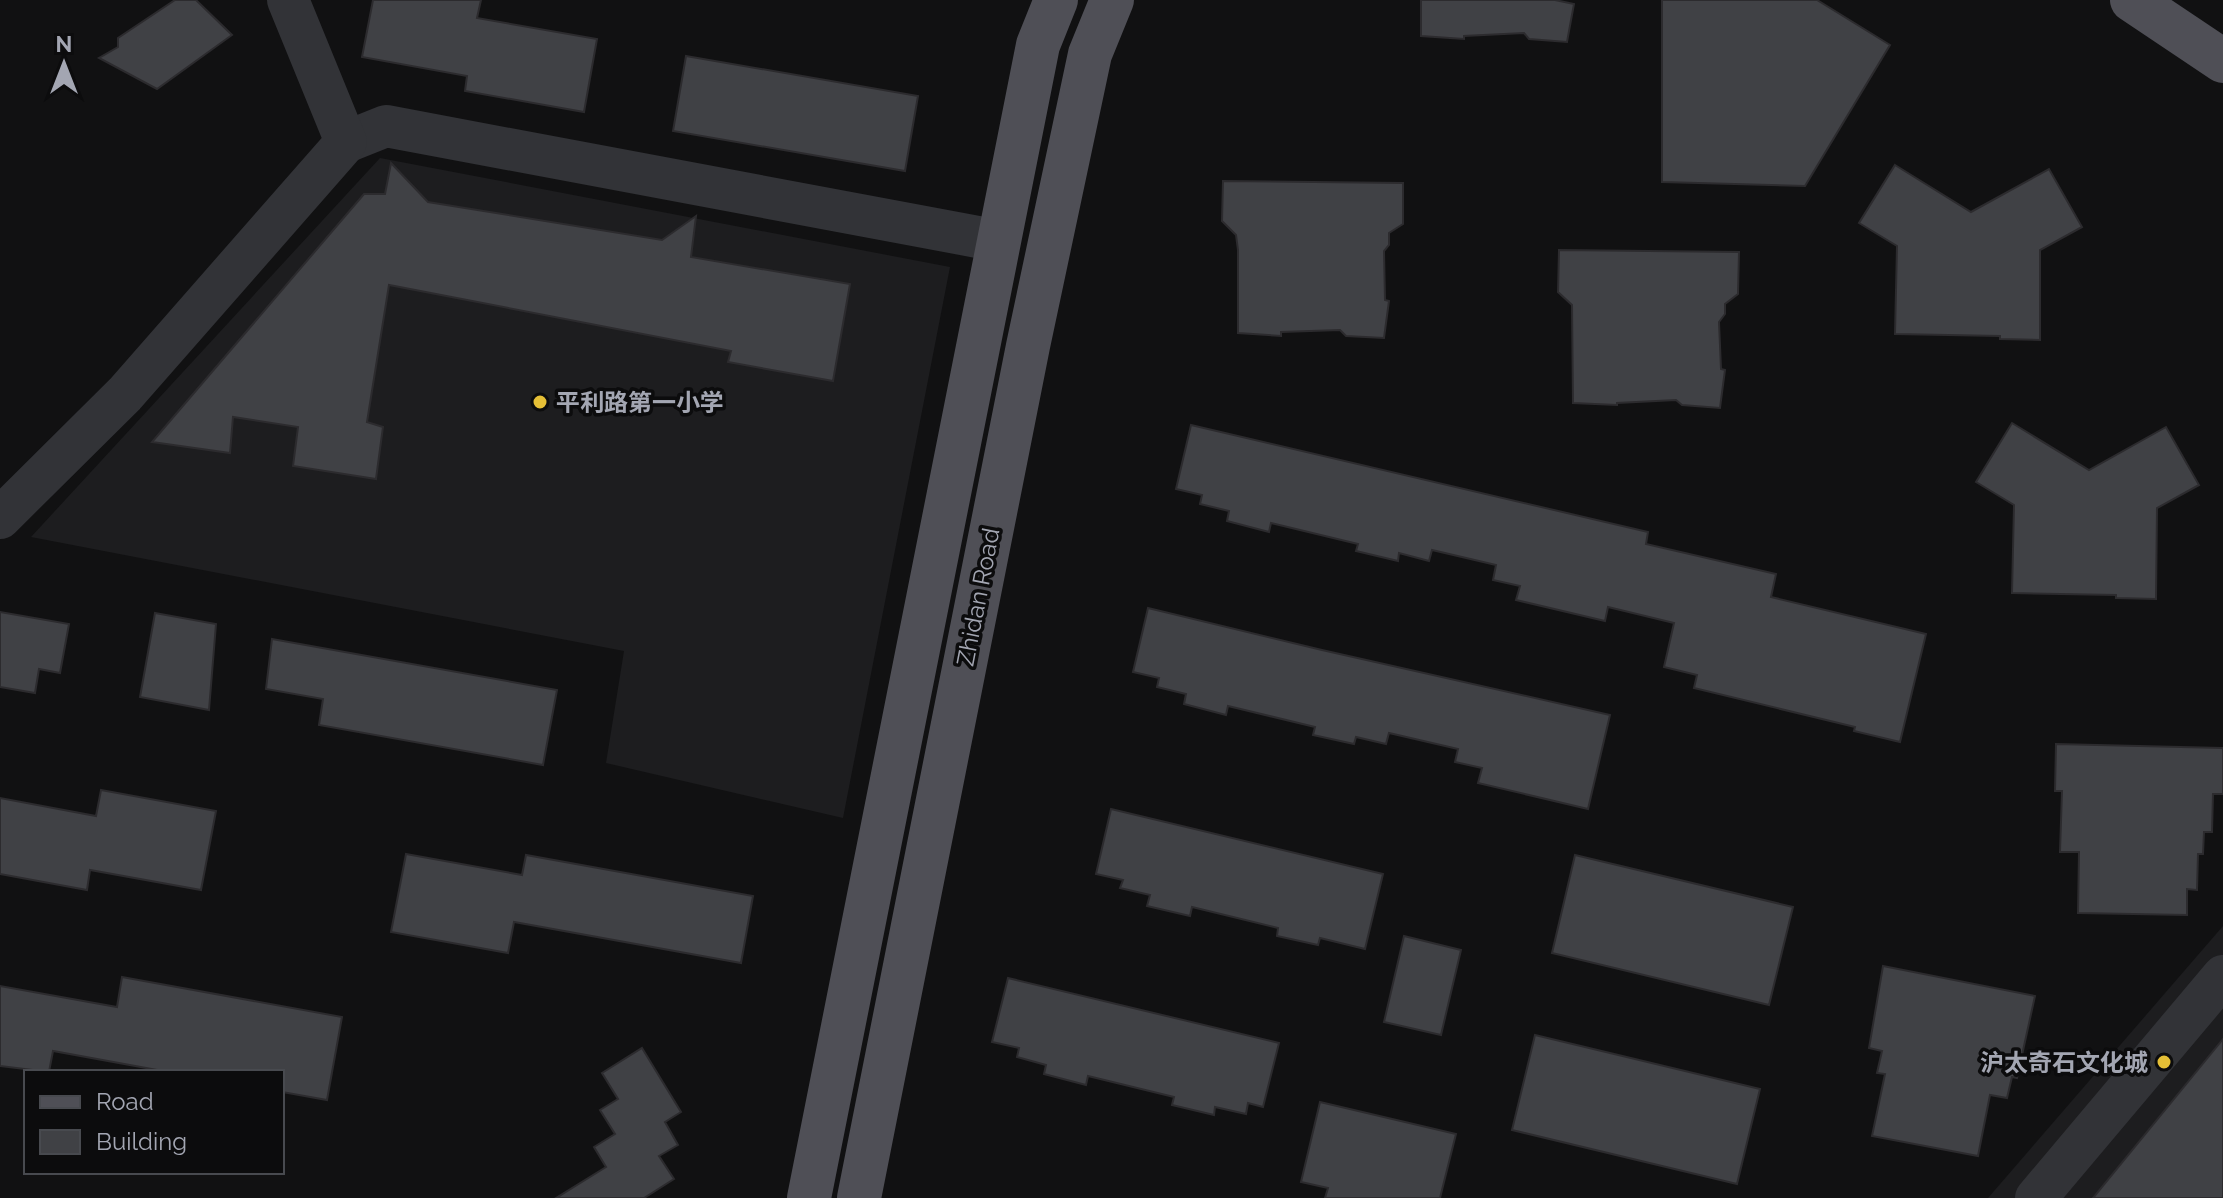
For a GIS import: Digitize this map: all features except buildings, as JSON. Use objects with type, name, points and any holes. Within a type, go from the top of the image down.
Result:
[{"type":"main road","name":"Zhidan Road","points":[[809,1198],[1038,45],[1056,0]]},
{"type":"main road","name":"Zhidan Road","points":[[859,1198],[1034,315],[1090,54],[1112,0]]},
{"type":"main road","points":[[2132,0],[2223,61]]},
{"type":"street","points":[[288,0],[346,142]]},
{"type":"street","points":[[0,518],[125,394],[346,142],[386,126],[999,241]]},
{"type":"street","points":[[2036,1198],[2223,976]]},
{"type":"shaded area","name":"平利路第一小学","points":[[380,158],[950,267],[843,818],[606,763],[624,651],[31,537]]},
{"type":"shaded area","name":"沪太奇石文化城","points":[[2223,926],[2223,1198],[1988,1198]]},
{"type":"place","name":"平利路第一小学","points":[[540,402]]},
{"type":"place","name":"沪太奇石文化城","points":[[2164,1062]]}]
